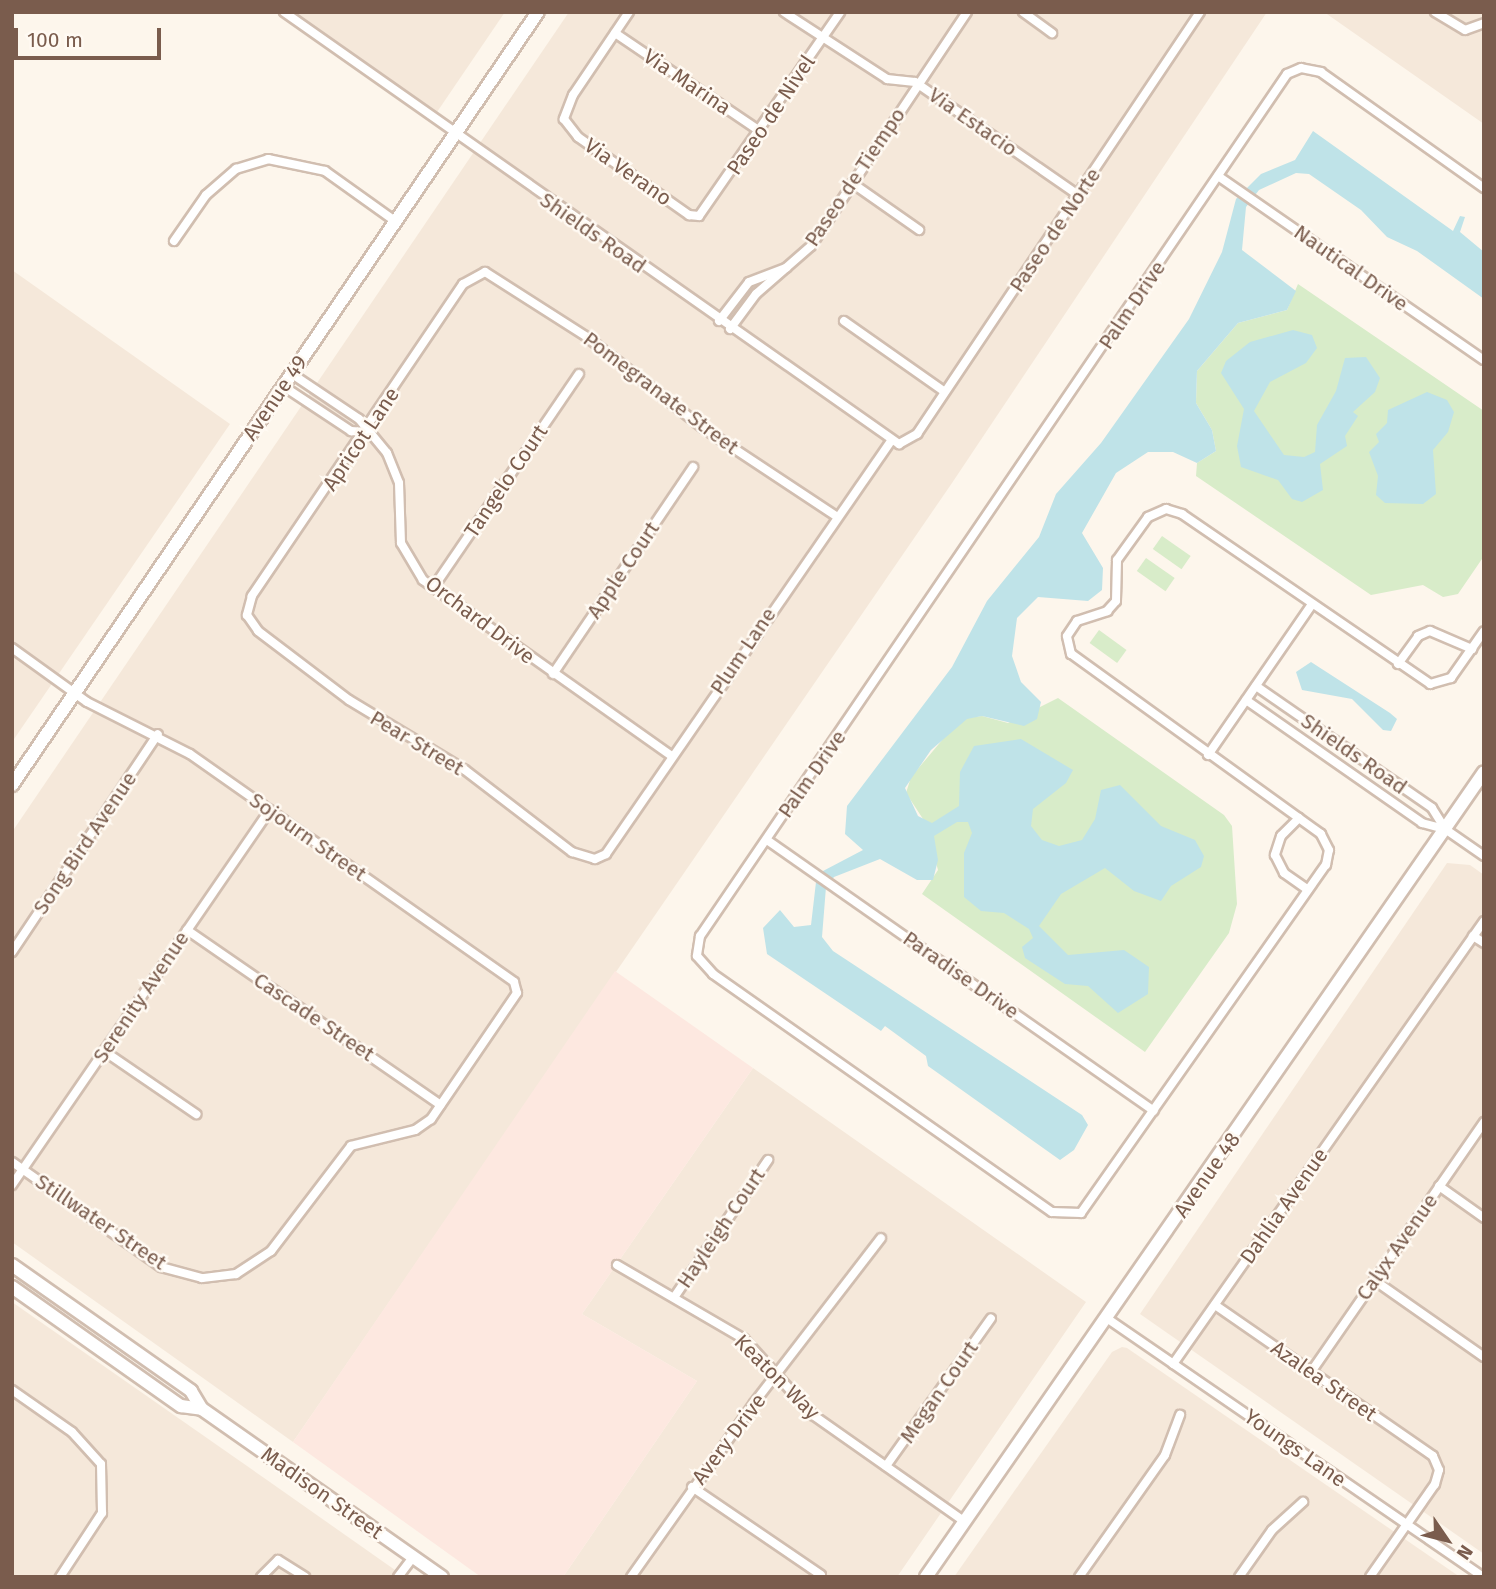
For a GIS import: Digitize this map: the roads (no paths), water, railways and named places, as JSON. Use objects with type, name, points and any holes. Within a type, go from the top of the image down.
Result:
[{"type":"main road","name":"Avenue 49","points":[[12,785],[538,12]]},
{"type":"main road","name":"Avenue 48","points":[[926,1577],[1108,1319],[1484,772]]},
{"type":"main road","name":"Madison Street","points":[[12,1265],[191,1391],[202,1409],[442,1577]]},
{"type":"main road","name":"Madison Street","points":[[12,1287],[181,1406],[202,1409]]},
{"type":"street","name":"Shields Road","points":[[284,12],[454,136],[891,441],[906,444]]},
{"type":"street","points":[[615,33],[629,12]]},
{"type":"street","name":"Paseo de Nivel","points":[[699,216],[840,12]]},
{"type":"street","name":"Paseo de Tiempo","points":[[730,329],[756,294],[811,246],[915,82],[967,12]]},
{"type":"street","points":[[1023,12],[1052,33]]},
{"type":"street","name":"Paseo de Norte","points":[[906,444],[945,392],[1200,12]]},
{"type":"street","points":[[1435,12],[1473,30],[1484,23]]},
{"type":"street","name":"Via Estacio","points":[[788,14],[887,79],[915,82],[1078,195]]},
{"type":"street","name":"Via Verano","points":[[615,33],[566,107],[564,119],[578,137],[689,215],[699,216]]},
{"type":"street","name":"Via Marina","points":[[615,33],[760,131]]},
{"type":"street","name":"Palm Drive","points":[[1484,188],[1321,72],[1301,68],[1281,80],[700,936],[697,956],[706,968],[1029,1196],[1058,1215],[1081,1213],[1326,865],[1329,850],[1321,834],[1071,654],[1067,636],[1077,621],[1107,611],[1116,601],[1117,560],[1149,517],[1166,509],[1182,514],[1423,682],[1437,684],[1451,678],[1484,631]]},
{"type":"street","points":[[174,241],[206,195],[236,169],[268,159],[325,171],[395,221]]},
{"type":"street","name":"Nautical Drive","points":[[1218,176],[1484,360]]},
{"type":"street","points":[[852,183],[919,230]]},
{"type":"street","name":"Paseo de Tiempo","points":[[719,321],[750,282],[786,268]]},
{"type":"street","name":"Apricot Lane","points":[[247,615],[252,596],[366,432],[463,284],[485,272]]},
{"type":"street","name":"Pomegranate Street","points":[[485,272],[596,343],[704,428],[836,516]]},
{"type":"street","points":[[844,321],[945,392]]},
{"type":"street","name":"Orchard Drive","points":[[292,374],[359,419],[366,432],[393,463],[404,551],[433,588],[672,756]]},
{"type":"street","name":"Tangelo Court","points":[[433,588],[579,374]]},
{"type":"street","name":"Orchard Drive","points":[[283,386],[351,431],[366,432]]},
{"type":"street","name":"Plum Lane","points":[[595,859],[606,854],[836,516],[891,441]]},
{"type":"street","name":"Apple Court","points":[[553,674],[693,467]]},
{"type":"street","points":[[1208,755],[1312,604]]},
{"type":"street","name":"Pear Street","points":[[247,615],[258,631],[367,713],[465,770],[572,852],[595,859]]},
{"type":"street","points":[[1398,664],[1418,636],[1430,631],[1472,649]]},
{"type":"street","name":"Sojourn Street","points":[[12,648],[75,693],[119,720],[158,734],[514,982],[514,1003],[441,1105]]},
{"type":"street","name":"Shields Road","points":[[1256,685],[1432,808],[1445,829]]},
{"type":"street","name":"Shields Road","points":[[1245,700],[1422,823],[1445,829],[1484,856]]},
{"type":"street","name":"Song Bird Avenue","points":[[12,951],[158,734]]},
{"type":"street","name":"Serenity Avenue","points":[[12,1185],[270,810]]},
{"type":"street","points":[[1299,818],[1281,836],[1275,855],[1284,873],[1308,890]]},
{"type":"street","name":"Paradise Drive","points":[[767,840],[1154,1111]]},
{"type":"street","name":"Dahlia Avenue","points":[[1173,1364],[1484,921]]},
{"type":"street","name":"Cascade Street","points":[[187,930],[441,1105]]},
{"type":"street","points":[[1473,936],[1484,943]]},
{"type":"street","points":[[104,1051],[197,1114]]},
{"type":"street","name":"Stillwater Street","points":[[23,1169],[161,1266],[221,1278],[244,1270],[271,1251],[351,1146],[415,1130],[441,1105]]},
{"type":"street","name":"Calyx Avenue","points":[[1311,1372],[1484,1122]]},
{"type":"street","name":"Hayleigh Court","points":[[675,1296],[768,1160]]},
{"type":"street","points":[[12,1162],[23,1169]]},
{"type":"street","points":[[1439,1186],[1484,1218]]},
{"type":"street","name":"Avery Drive","points":[[631,1577],[692,1487],[881,1238]]},
{"type":"street","name":"Keaton Way","points":[[617,1265],[675,1296],[744,1339],[775,1379],[813,1415],[965,1522]]},
{"type":"street","points":[[1374,1280],[1484,1357]]},
{"type":"street","name":"Azalea Street","points":[[1215,1305],[1433,1456],[1439,1470],[1435,1484],[1404,1523]]},
{"type":"street","name":"Megan Court","points":[[886,1466],[991,1318]]},
{"type":"street","name":"Youngs Lane","points":[[1108,1319],[1483,1577]]},
{"type":"street","points":[[12,1390],[72,1432],[100,1464],[104,1481],[102,1513],[60,1577]]},
{"type":"street","points":[[1079,1577],[1165,1455],[1180,1415]]},
{"type":"street","points":[[692,1487],[821,1574]]},
{"type":"street","points":[[1239,1577],[1272,1530],[1303,1502]]},
{"type":"street","points":[[1370,1577],[1404,1523]]},
{"type":"street","points":[[398,1577],[413,1557]]},
{"type":"street","points":[[261,1577],[278,1560],[305,1577]]},
{"type":"water","points":[[1313,131],[1453,231],[1460,216],[1465,217],[1460,232],[1484,252],[1484,299],[1417,251],[1387,237],[1361,210],[1309,174],[1296,173],[1259,190],[1246,207],[1242,250],[1296,291],[1287,310],[1238,323],[1197,371],[1196,403],[1212,430],[1216,451],[1197,463],[1173,452],[1148,452],[1116,473],[1082,533],[1103,568],[1102,590],[1088,601],[1038,597],[1017,618],[1012,656],[1021,682],[1041,702],[1037,719],[1024,726],[982,716],[967,719],[931,750],[905,788],[918,816],[932,823],[959,806],[960,772],[974,746],[1021,739],[1073,770],[1066,783],[1033,809],[1031,826],[1042,840],[1059,846],[1082,840],[1095,819],[1101,790],[1120,785],[1161,826],[1195,840],[1204,856],[1201,867],[1171,886],[1161,901],[1134,891],[1105,868],[1061,894],[1039,926],[1068,955],[1124,950],[1149,967],[1148,994],[1118,1013],[1088,986],[1065,984],[1025,958],[1022,947],[1033,938],[1029,929],[1004,913],[981,911],[964,897],[964,853],[972,833],[968,822],[957,822],[934,836],[938,860],[933,880],[917,880],[880,859],[834,877],[826,887],[822,937],[833,951],[1082,1115],[1088,1125],[1074,1150],[1060,1160],[928,1066],[926,1056],[885,1026],[881,1031],[767,954],[763,928],[780,910],[794,927],[811,925],[816,882],[823,871],[863,850],[845,834],[847,806],[952,667],[987,601],[1039,537],[1056,494],[1101,443],[1189,319],[1222,252],[1236,199],[1261,174],[1295,160]]},
{"type":"water","points":[[1293,330],[1312,335],[1317,348],[1306,363],[1270,382],[1254,411],[1284,455],[1304,457],[1315,452],[1317,425],[1336,391],[1345,358],[1366,357],[1380,378],[1375,392],[1353,412],[1358,416],[1345,436],[1347,446],[1320,464],[1323,490],[1302,502],[1292,499],[1278,480],[1241,467],[1237,446],[1244,409],[1221,373],[1226,361],[1250,342]]},
{"type":"water","points":[[1427,392],[1447,400],[1454,412],[1448,432],[1433,450],[1436,494],[1423,504],[1385,503],[1376,495],[1378,476],[1369,452],[1379,442],[1376,434],[1387,423],[1388,410]]},
{"type":"water","points":[[1311,662],[1397,719],[1391,731],[1383,730],[1352,699],[1302,690],[1296,672]]}]
